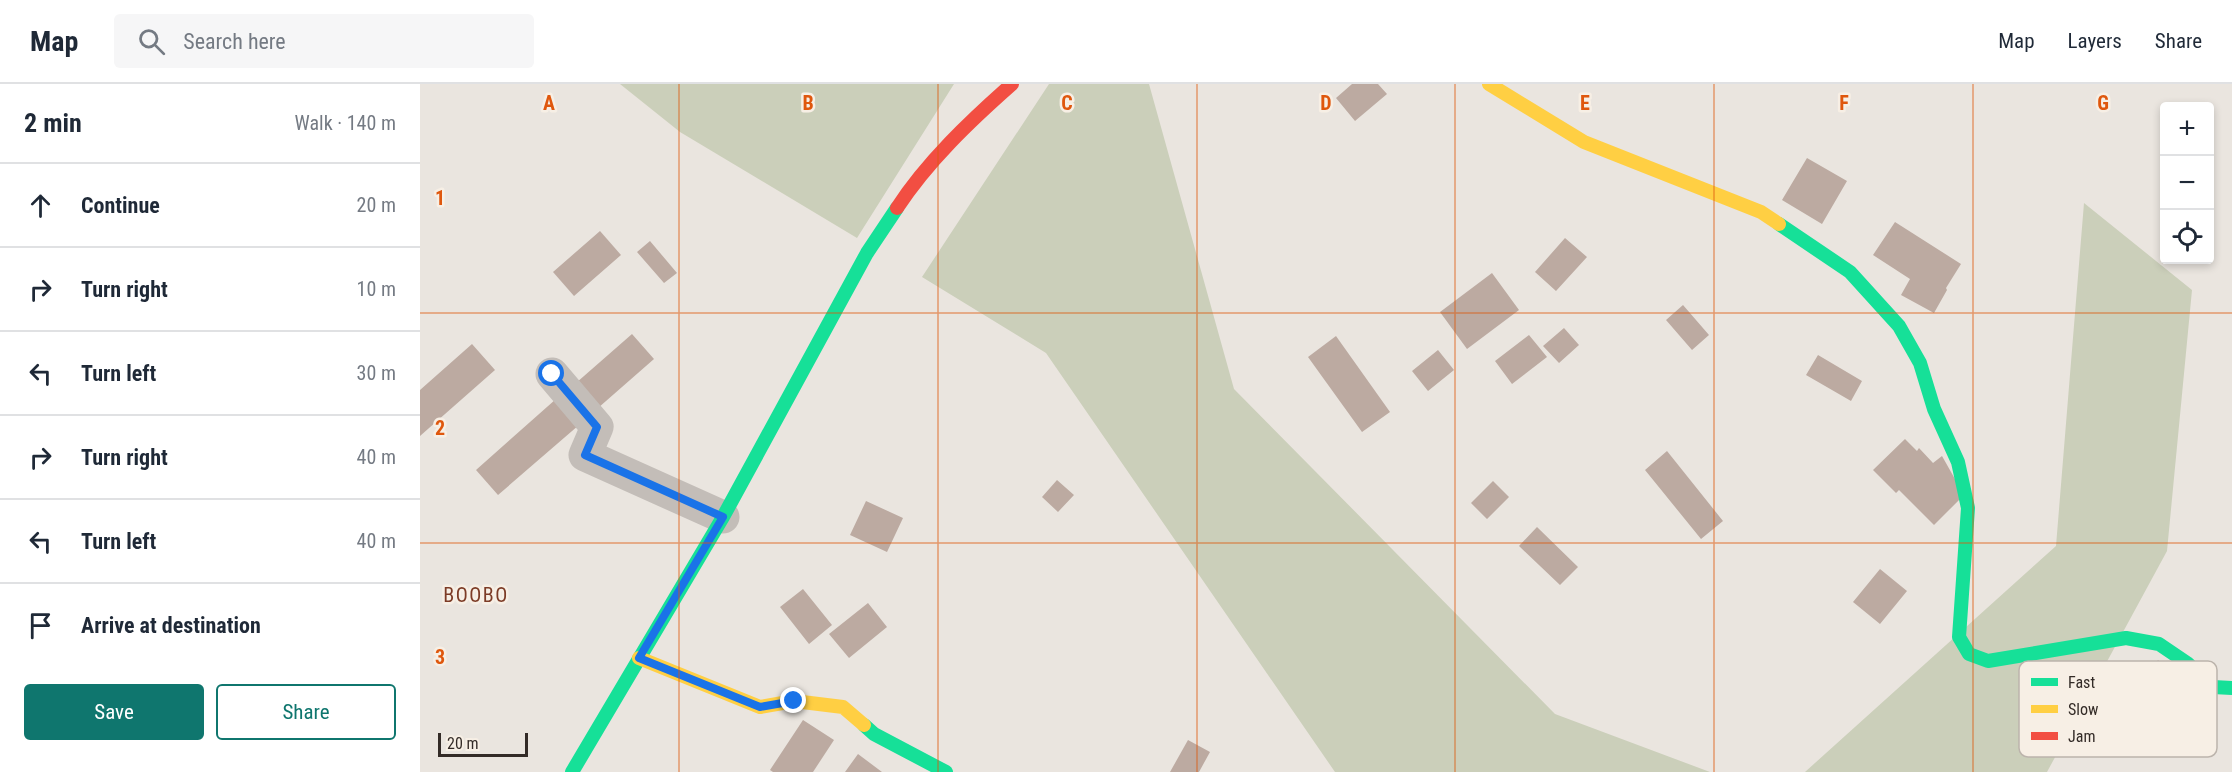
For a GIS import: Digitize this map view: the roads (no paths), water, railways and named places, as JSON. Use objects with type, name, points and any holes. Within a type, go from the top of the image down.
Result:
[{"type":"street","points":[[572,772],[723,517],[873,244],[910,188],[977,115],[1012,84]]},
{"type":"street","points":[[1489,84],[1584,142],[1761,212],[1850,272],[1899,326],[1920,363],[1934,409],[1958,462],[1968,508],[1959,637],[1965,651],[1975,660],[1988,661],[2126,638],[2159,644],[2184,661]]},
{"type":"street","points":[[552,374],[597,427],[585,455],[723,517]]},
{"type":"street","points":[[639,658],[760,707],[794,701],[843,707],[874,734],[946,772]]},
{"type":"district","name":"BOOBO","points":[[476,595]]}]
